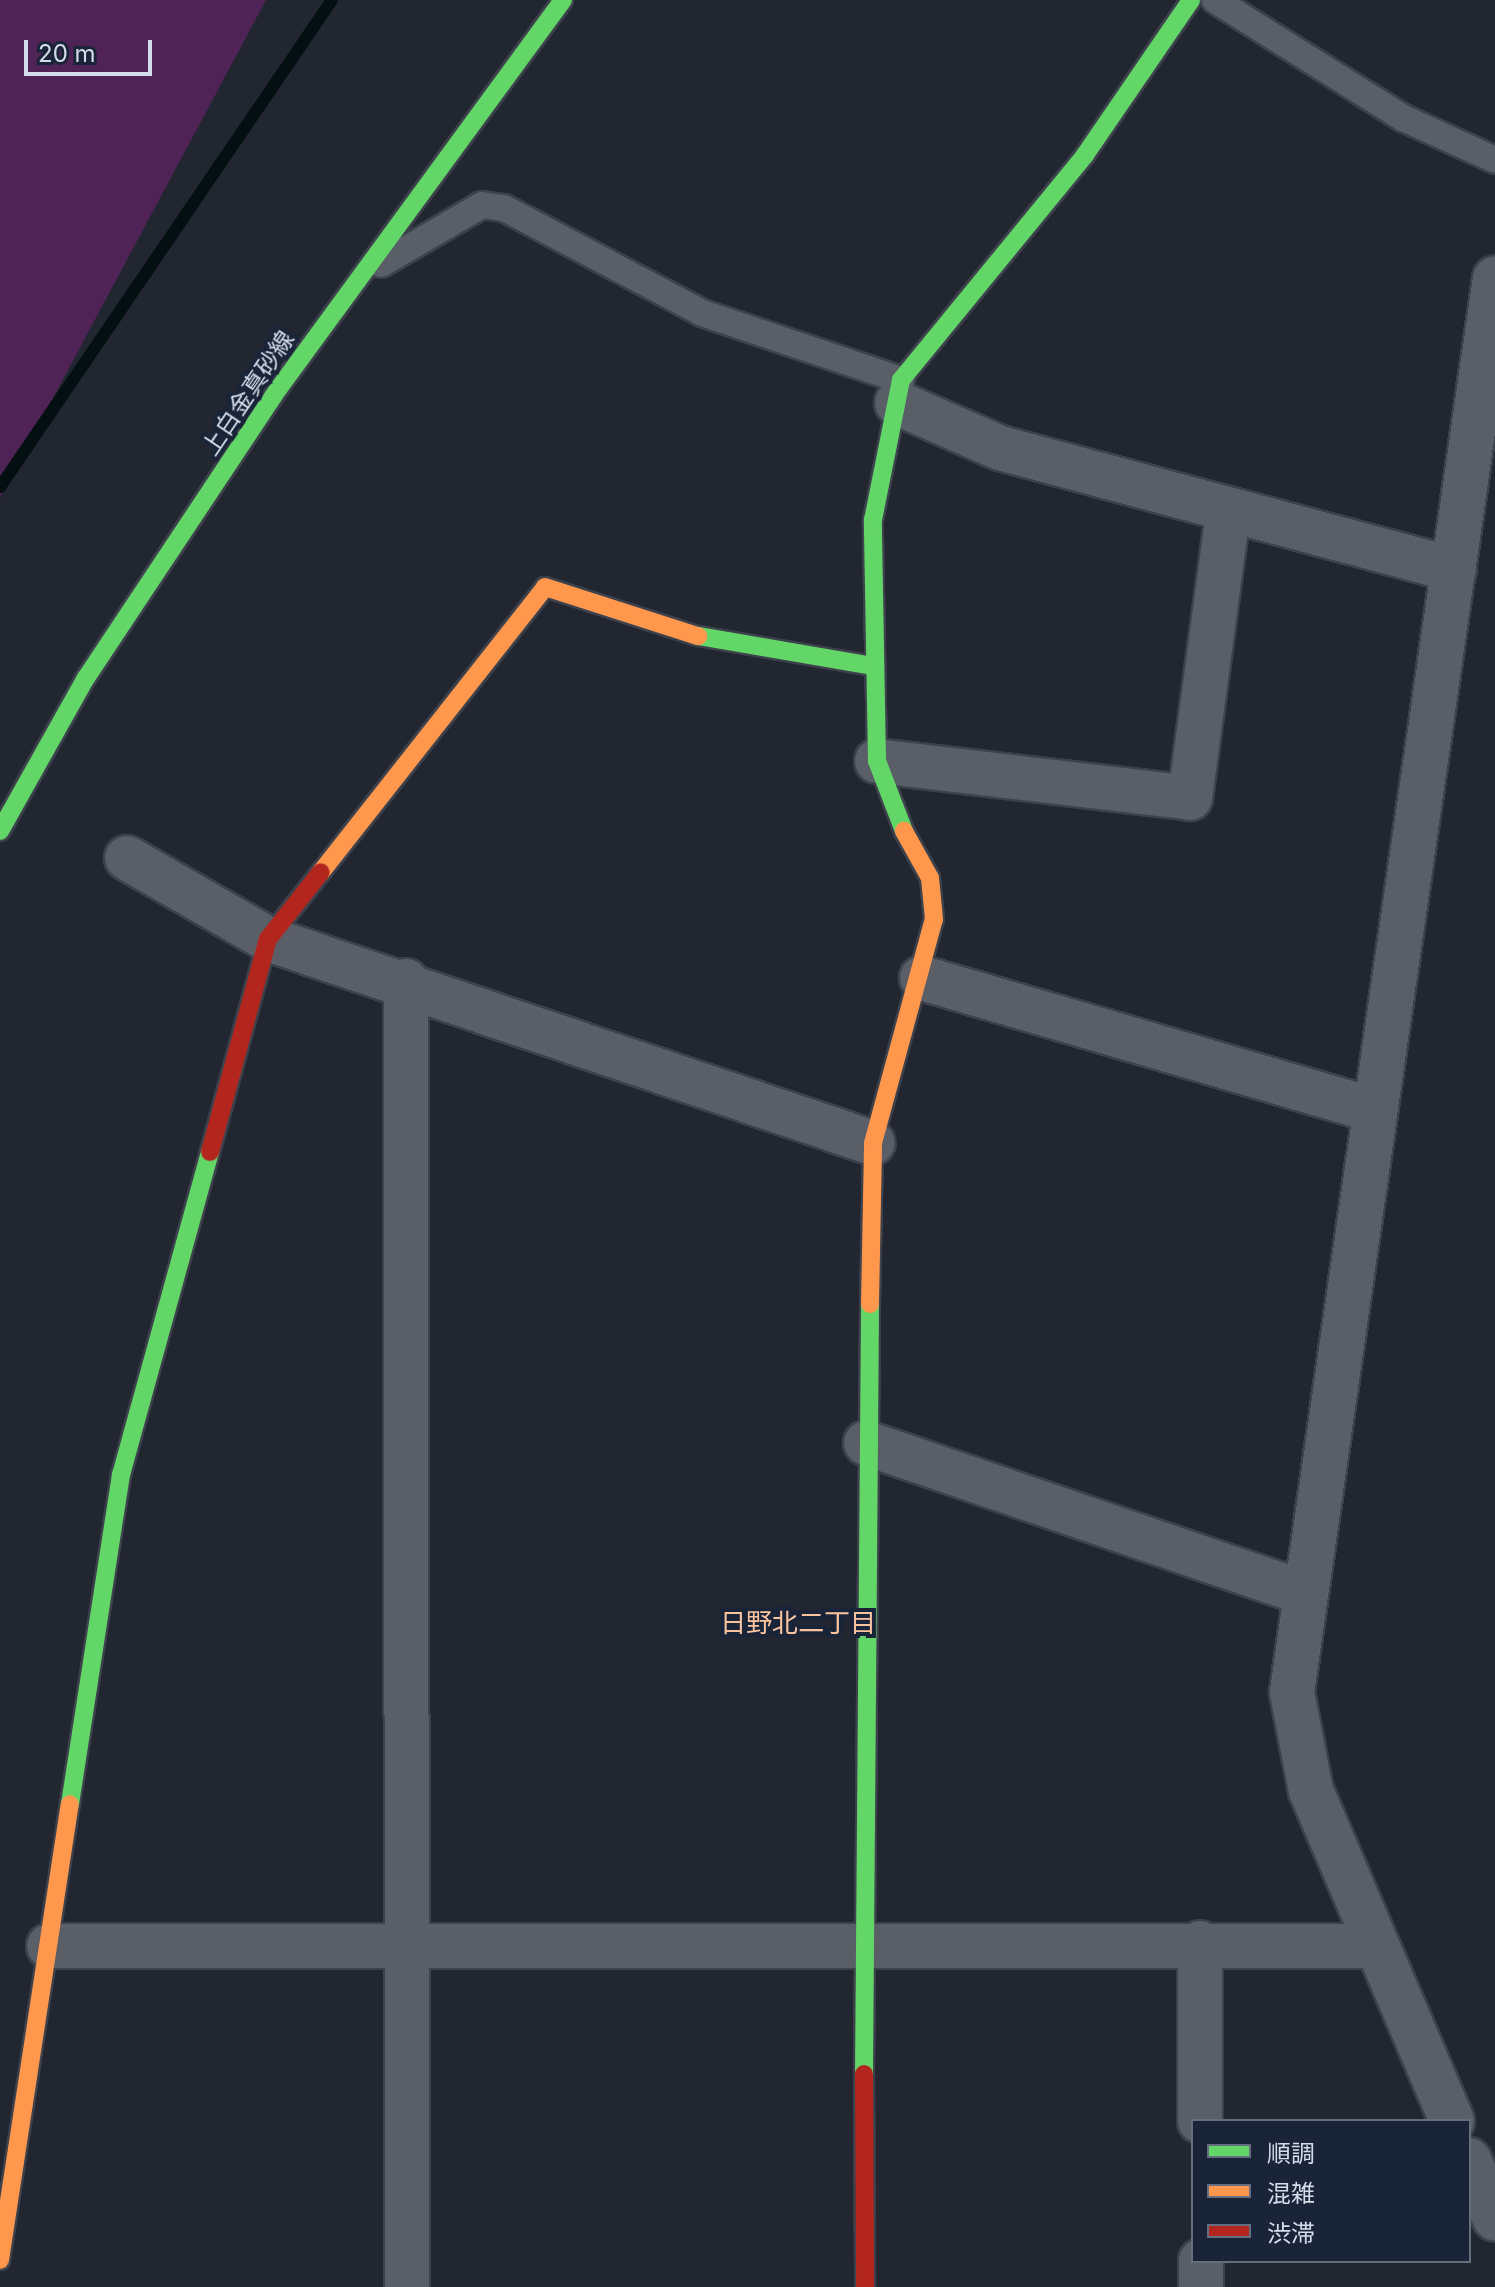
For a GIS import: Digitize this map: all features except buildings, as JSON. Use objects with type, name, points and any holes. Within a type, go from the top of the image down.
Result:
[{"type":"street","name":"上白金真砂線","points":[[0,831],[86,678],[353,280],[563,0]]},
{"type":"street","points":[[865,2287],[866,1443],[873,1143],[922,978],[934,919],[930,878],[887,799],[877,761],[873,666],[873,520],[899,392],[1085,155],[1191,0]]},
{"type":"street","points":[[1451,2119],[1311,1791],[1292,1692],[1303,1593],[1495,278]]},
{"type":"street","points":[[899,392],[1000,448],[1228,514],[1454,570]]},
{"type":"street","points":[[877,761],[1190,798],[1228,514]]},
{"type":"street","points":[[0,2260],[121,1475],[268,939],[545,587],[721,643],[873,666]]},
{"type":"street","points":[[127,858],[268,939],[406,981],[873,1143]]},
{"type":"street","points":[[922,978],[1373,1110]]},
{"type":"street","points":[[406,981],[407,2287]]},
{"type":"street","points":[[866,1443],[1303,1593]]},
{"type":"street","points":[[49,1946],[405,1943],[1200,1943],[1376,1946]]},
{"type":"street","points":[[1200,1943],[1200,2119]]},
{"type":"street","points":[[1471,2165],[1495,2219]]},
{"type":"street","points":[[1201,2263],[1201,2287]]},
{"type":"lane","points":[[1215,0],[1403,118],[1495,160]]},
{"type":"lane","points":[[353,280],[482,205],[504,208],[702,313],[899,392]]},
{"type":"shaded area","points":[[0,0],[266,0],[0,497]]},
{"type":"waterway","points":[[0,487],[332,0]]},
{"type":"traffic: fast","points":[[0,831],[86,678],[279,388],[563,0]]},
{"type":"traffic: fast","points":[[904,831],[877,761],[873,520],[901,380],[1085,155],[1191,0]]},
{"type":"traffic: fast","points":[[698,636],[873,666]]},
{"type":"traffic: fast","points":[[70,1804],[121,1475],[210,1152]]},
{"type":"traffic: fast","points":[[864,2074],[870,1304]]},
{"type":"traffic: slow","points":[[321,872],[545,587],[698,636]]},
{"type":"traffic: slow","points":[[870,1304],[873,1143],[934,919],[930,878],[904,831]]},
{"type":"traffic: slow","points":[[0,2260],[70,1804]]},
{"type":"traffic: jam","points":[[210,1152],[268,939],[321,872]]},
{"type":"traffic: jam","points":[[864,2074],[865,2287]]},
{"type":"district","name":"日野北二丁目","points":[[798,1623]]}]
